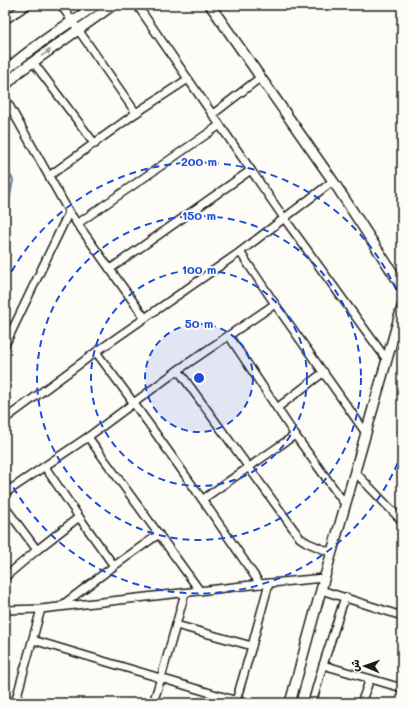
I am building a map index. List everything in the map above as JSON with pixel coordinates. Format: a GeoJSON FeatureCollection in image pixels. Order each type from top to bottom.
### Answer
{"type":"FeatureCollection","features":[{"type":"Feature","properties":{"kind":"street"},"geometry":{"type":"LineString","coordinates":[[5,20],[27,5]]}},
{"type":"Feature","properties":{"kind":"street"},"geometry":{"type":"LineString","coordinates":[[61,5],[136,113]]}},
{"type":"Feature","properties":{"kind":"street"},"geometry":{"type":"LineString","coordinates":[[5,71],[15,62],[96,5]]}},
{"type":"Feature","properties":{"kind":"street"},"geometry":{"type":"LineString","coordinates":[[5,86],[20,71],[113,5]]}},
{"type":"Feature","properties":{"kind":"street"},"geometry":{"type":"LineString","coordinates":[[137,5],[284,218],[387,360]]}},
{"type":"Feature","properties":{"kind":"street"},"geometry":{"type":"LineString","coordinates":[[210,5],[333,181],[402,287]]}},
{"type":"Feature","properties":{"kind":"street"},"geometry":{"type":"LineString","coordinates":[[33,62],[95,144]]}},
{"type":"Feature","properties":{"kind":"street"},"geometry":{"type":"LineString","coordinates":[[213,114],[261,77]]}},
{"type":"Feature","properties":{"kind":"street"},"geometry":{"type":"LineString","coordinates":[[49,176],[136,113],[188,78]]}},
{"type":"Feature","properties":{"kind":"street"},"geometry":{"type":"LineString","coordinates":[[5,98],[77,224],[145,318]]}},
{"type":"Feature","properties":{"kind":"street"},"geometry":{"type":"LineString","coordinates":[[77,224],[220,125]]}},
{"type":"Feature","properties":{"kind":"street"},"geometry":{"type":"LineString","coordinates":[[110,269],[251,170]]}},
{"type":"Feature","properties":{"kind":"street"},"geometry":{"type":"LineString","coordinates":[[5,419],[96,352],[240,252],[333,181]]}},
{"type":"Feature","properties":{"kind":"street"},"geometry":{"type":"LineString","coordinates":[[5,345],[70,212]]}},
{"type":"Feature","properties":{"kind":"street"},"geometry":{"type":"LineString","coordinates":[[240,252],[366,433]]}},
{"type":"Feature","properties":{"kind":"street"},"geometry":{"type":"LineString","coordinates":[[5,493],[88,437],[178,370],[275,304]]}},
{"type":"Feature","properties":{"kind":"street"},"geometry":{"type":"LineString","coordinates":[[290,703],[324,578],[402,308]]}},
{"type":"Feature","properties":{"kind":"street"},"geometry":{"type":"LineString","coordinates":[[229,336],[295,435],[345,504]]}},
{"type":"Feature","properties":{"kind":"street"},"geometry":{"type":"LineString","coordinates":[[96,352],[203,499],[260,584]]}},
{"type":"Feature","properties":{"kind":"street"},"geometry":{"type":"LineString","coordinates":[[178,370],[300,538],[332,553]]}},
{"type":"Feature","properties":{"kind":"street"},"geometry":{"type":"LineString","coordinates":[[277,408],[324,372]]}},
{"type":"Feature","properties":{"kind":"street"},"geometry":{"type":"LineString","coordinates":[[203,499],[295,435]]}},
{"type":"Feature","properties":{"kind":"street"},"geometry":{"type":"LineString","coordinates":[[88,437],[200,591]]}},
{"type":"Feature","properties":{"kind":"street"},"geometry":{"type":"LineString","coordinates":[[44,467],[114,566]]}},
{"type":"Feature","properties":{"kind":"street"},"geometry":{"type":"LineString","coordinates":[[355,472],[402,521]]}},
{"type":"Feature","properties":{"kind":"street"},"geometry":{"type":"LineString","coordinates":[[5,507],[37,550]]}},
{"type":"Feature","properties":{"kind":"street"},"geometry":{"type":"LineString","coordinates":[[5,577],[79,517]]}},
{"type":"Feature","properties":{"kind":"street"},"geometry":{"type":"LineString","coordinates":[[60,607],[159,534]]}},
{"type":"Feature","properties":{"kind":"street"},"geometry":{"type":"LineString","coordinates":[[5,610],[41,609],[324,578]]}},
{"type":"Feature","properties":{"kind":"street"},"geometry":{"type":"LineString","coordinates":[[236,701],[269,583]]}},
{"type":"Feature","properties":{"kind":"street"},"geometry":{"type":"LineString","coordinates":[[321,590],[402,616]]}},
{"type":"Feature","properties":{"kind":"street"},"geometry":{"type":"LineString","coordinates":[[153,703],[185,593]]}},
{"type":"Feature","properties":{"kind":"street"},"geometry":{"type":"LineString","coordinates":[[312,703],[345,598]]}},
{"type":"Feature","properties":{"kind":"street"},"geometry":{"type":"LineString","coordinates":[[5,700],[14,703],[41,609]]}},
{"type":"Feature","properties":{"kind":"street"},"geometry":{"type":"LineString","coordinates":[[176,625],[252,646]]}},
{"type":"Feature","properties":{"kind":"street"},"geometry":{"type":"LineString","coordinates":[[33,640],[244,703]]}},
{"type":"Feature","properties":{"kind":"street"},"geometry":{"type":"LineString","coordinates":[[323,665],[402,688]]}},
{"type":"Feature","properties":{"kind":"street"},"geometry":{"type":"LineString","coordinates":[[361,703],[370,679]]}},
{"type":"Feature","properties":{"kind":"waterway"},"geometry":{"type":"LineString","coordinates":[[5,166],[13,180],[5,222]]}}]}
